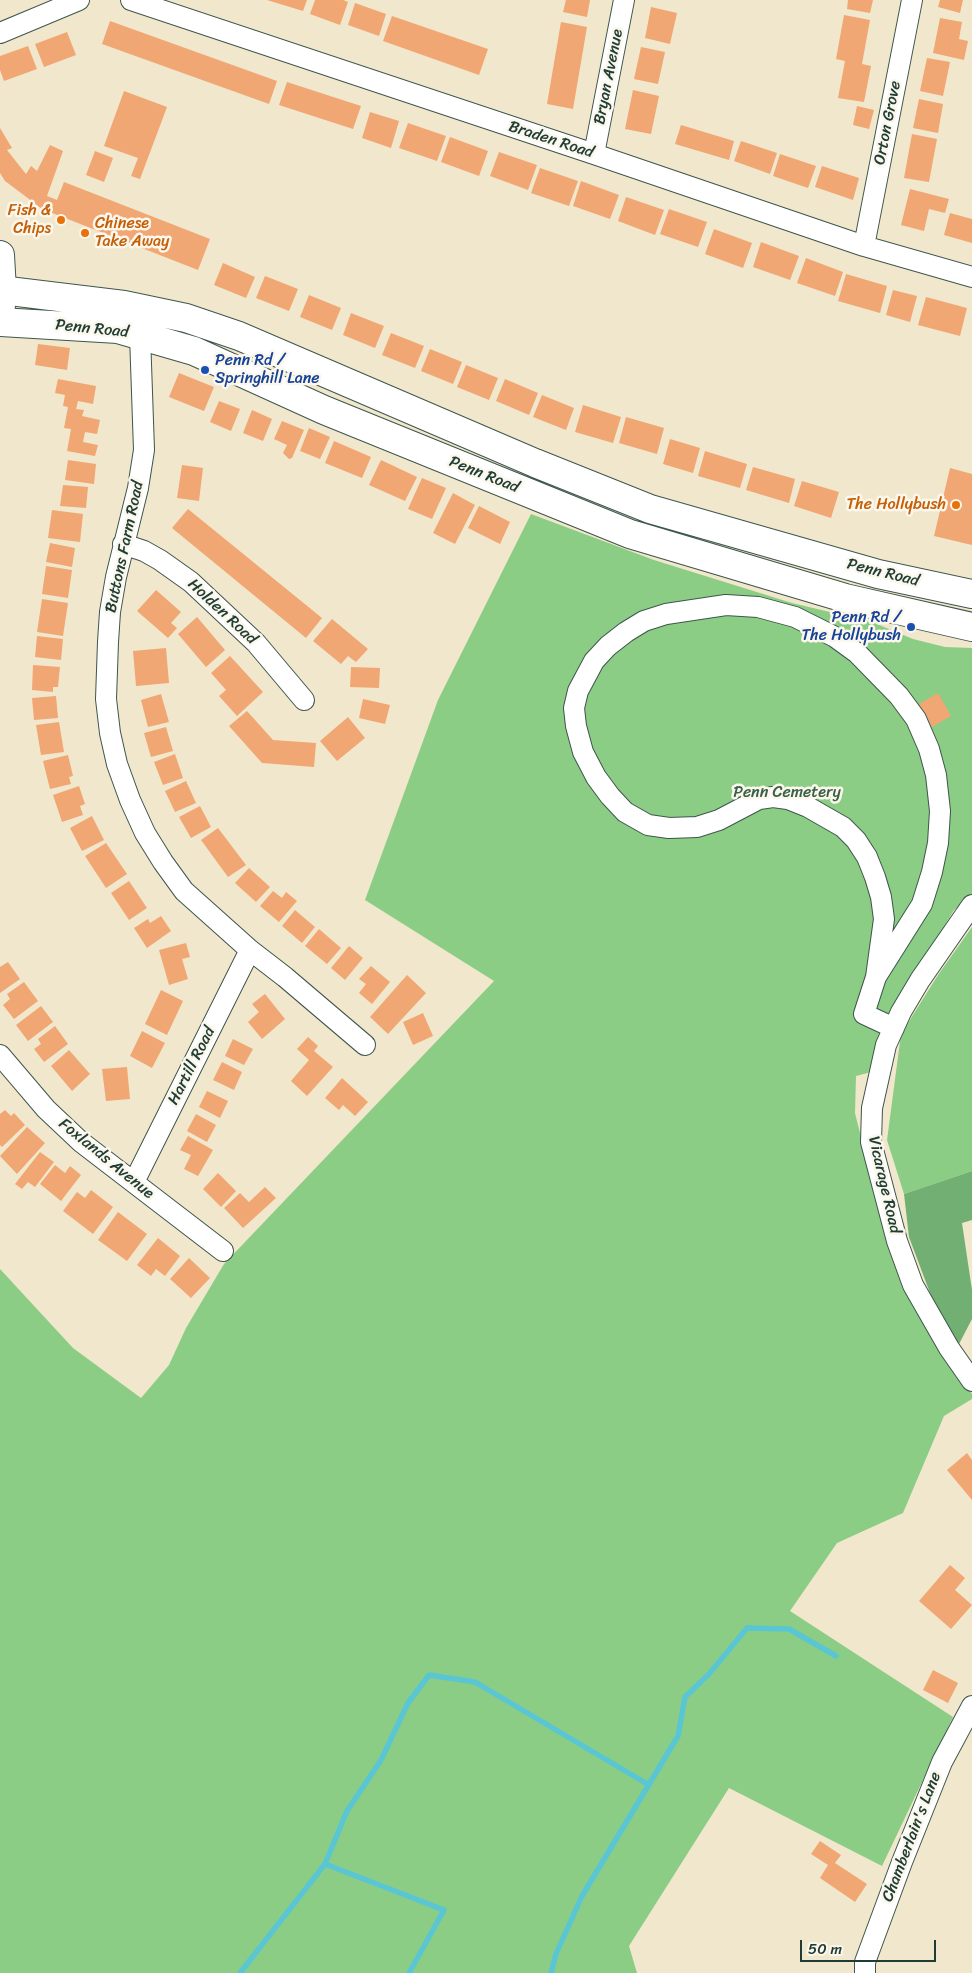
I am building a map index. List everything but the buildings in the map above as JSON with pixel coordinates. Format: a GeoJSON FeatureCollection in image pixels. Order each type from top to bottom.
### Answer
{"type":"FeatureCollection","features":[{"type":"Feature","properties":{"kind":"main road"},"geometry":{"type":"LineString","coordinates":[[0,255],[0,320]]}},
{"type":"Feature","properties":{"kind":"main road","name":"Penn Road"},"geometry":{"type":"LineString","coordinates":[[1,290],[124,305],[186,318],[239,336],[526,460],[650,508],[878,574],[972,594]]}},
{"type":"Feature","properties":{"kind":"main road","name":"Penn Road"},"geometry":{"type":"LineString","coordinates":[[0,320],[118,329],[194,351],[324,410],[630,534],[845,598],[972,627]]}},
{"type":"Feature","properties":{"kind":"street"},"geometry":{"type":"LineString","coordinates":[[0,33],[79,0]]}},
{"type":"Feature","properties":{"kind":"street","name":"Braden Road"},"geometry":{"type":"LineString","coordinates":[[131,0],[864,246],[972,277]]}},
{"type":"Feature","properties":{"kind":"street","name":"Bryan Avenue"},"geometry":{"type":"LineString","coordinates":[[594,154],[624,0]]}},
{"type":"Feature","properties":{"kind":"street","name":"Orton Grove"},"geometry":{"type":"LineString","coordinates":[[864,246],[912,0]]}},
{"type":"Feature","properties":{"kind":"street","name":"Buttons Farm Road"},"geometry":{"type":"LineString","coordinates":[[140,335],[144,450],[138,488],[123,544],[110,612],[106,699],[110,732],[117,764],[130,800],[145,832],[162,862],[184,891],[250,950],[365,1045]]}},
{"type":"Feature","properties":{"kind":"street","name":"Holden Road"},"geometry":{"type":"LineString","coordinates":[[123,544],[144,551],[191,582],[256,643],[304,700]]}},
{"type":"Feature","properties":{"kind":"street"},"geometry":{"type":"LineString","coordinates":[[876,977],[922,904],[932,872],[938,843],[940,811],[934,766],[930,750],[916,719],[899,696],[857,653],[835,637],[795,616],[758,607],[726,605],[666,614],[644,621],[626,632],[608,646],[594,661],[578,691],[574,708],[576,726],[584,752],[596,777],[625,812],[648,825],[669,828],[697,827],[719,820],[759,799],[773,797],[788,799],[808,807],[843,826],[856,840],[867,857],[881,897],[884,919],[876,977],[864,1014],[894,1028]]}},
{"type":"Feature","properties":{"kind":"street","name":"Vicarage Road"},"geometry":{"type":"LineString","coordinates":[[972,905],[920,980],[901,1012],[886,1045],[872,1108],[871,1142],[897,1241],[913,1285],[949,1348],[972,1381]]}},
{"type":"Feature","properties":{"kind":"street","name":"Hartill Road"},"geometry":{"type":"LineString","coordinates":[[134,1182],[250,950]]}},
{"type":"Feature","properties":{"kind":"street","name":"Foxlands Avenue"},"geometry":{"type":"LineString","coordinates":[[0,1056],[46,1109],[81,1142],[223,1251]]}},
{"type":"Feature","properties":{"kind":"street","name":"Chamberlain's Lane"},"geometry":{"type":"LineString","coordinates":[[865,1973],[865,1962],[905,1853],[942,1762],[972,1706]]}},
{"type":"Feature","properties":{"kind":"green space","name":"Penn Cemetery"},"geometry":{"type":"Polygon","coordinates":[[[531,514],[654,560],[792,603],[872,622],[913,639],[945,647],[972,648],[972,895],[954,910],[920,966],[875,1071],[856,1076],[855,1113],[888,1245],[906,1293],[972,1394],[972,1399],[944,1416],[903,1513],[837,1543],[790,1611],[953,1717],[882,1866],[729,1788],[629,1946],[637,1973],[0,1973],[0,1269],[73,1348],[141,1398],[169,1365],[186,1328],[224,1264],[494,981],[365,900],[438,700],[531,514]]]}},
{"type":"Feature","properties":{"kind":"green space"},"geometry":{"type":"Polygon","coordinates":[[[972,927],[972,1171],[904,1194],[887,1140],[901,1034],[938,975],[972,927]]]}},
{"type":"Feature","properties":{"kind":"green space"},"geometry":{"type":"Polygon","coordinates":[[[972,1171],[972,1220],[962,1223],[972,1290],[972,1319],[958,1346],[939,1317],[909,1237],[904,1194],[972,1171]]]}},
{"type":"Feature","properties":{"kind":"waterway"},"geometry":{"type":"LineString","coordinates":[[551,1973],[556,1954],[582,1896],[678,1736],[685,1697],[709,1674],[747,1628],[789,1629],[836,1656]]}},
{"type":"Feature","properties":{"kind":"waterway"},"geometry":{"type":"LineString","coordinates":[[325,1864],[347,1811],[381,1760],[408,1703],[429,1675],[475,1682],[649,1785]]}},
{"type":"Feature","properties":{"kind":"waterway"},"geometry":{"type":"LineString","coordinates":[[240,1973],[325,1864],[444,1910],[409,1973]]}},
{"type":"Feature","properties":{"kind":"place","name":"Fish & Chips"},"geometry":{"type":"Point","coordinates":[61,220]}},
{"type":"Feature","properties":{"kind":"place","name":"Chinese Take Away"},"geometry":{"type":"Point","coordinates":[85,233]}},
{"type":"Feature","properties":{"kind":"place","name":"Penn Rd / Springhill Lane"},"geometry":{"type":"Point","coordinates":[205,370]}},
{"type":"Feature","properties":{"kind":"place","name":"The Hollybush"},"geometry":{"type":"Point","coordinates":[956,505]}},
{"type":"Feature","properties":{"kind":"place","name":"Penn Rd / The Hollybush"},"geometry":{"type":"Point","coordinates":[911,627]}}]}
